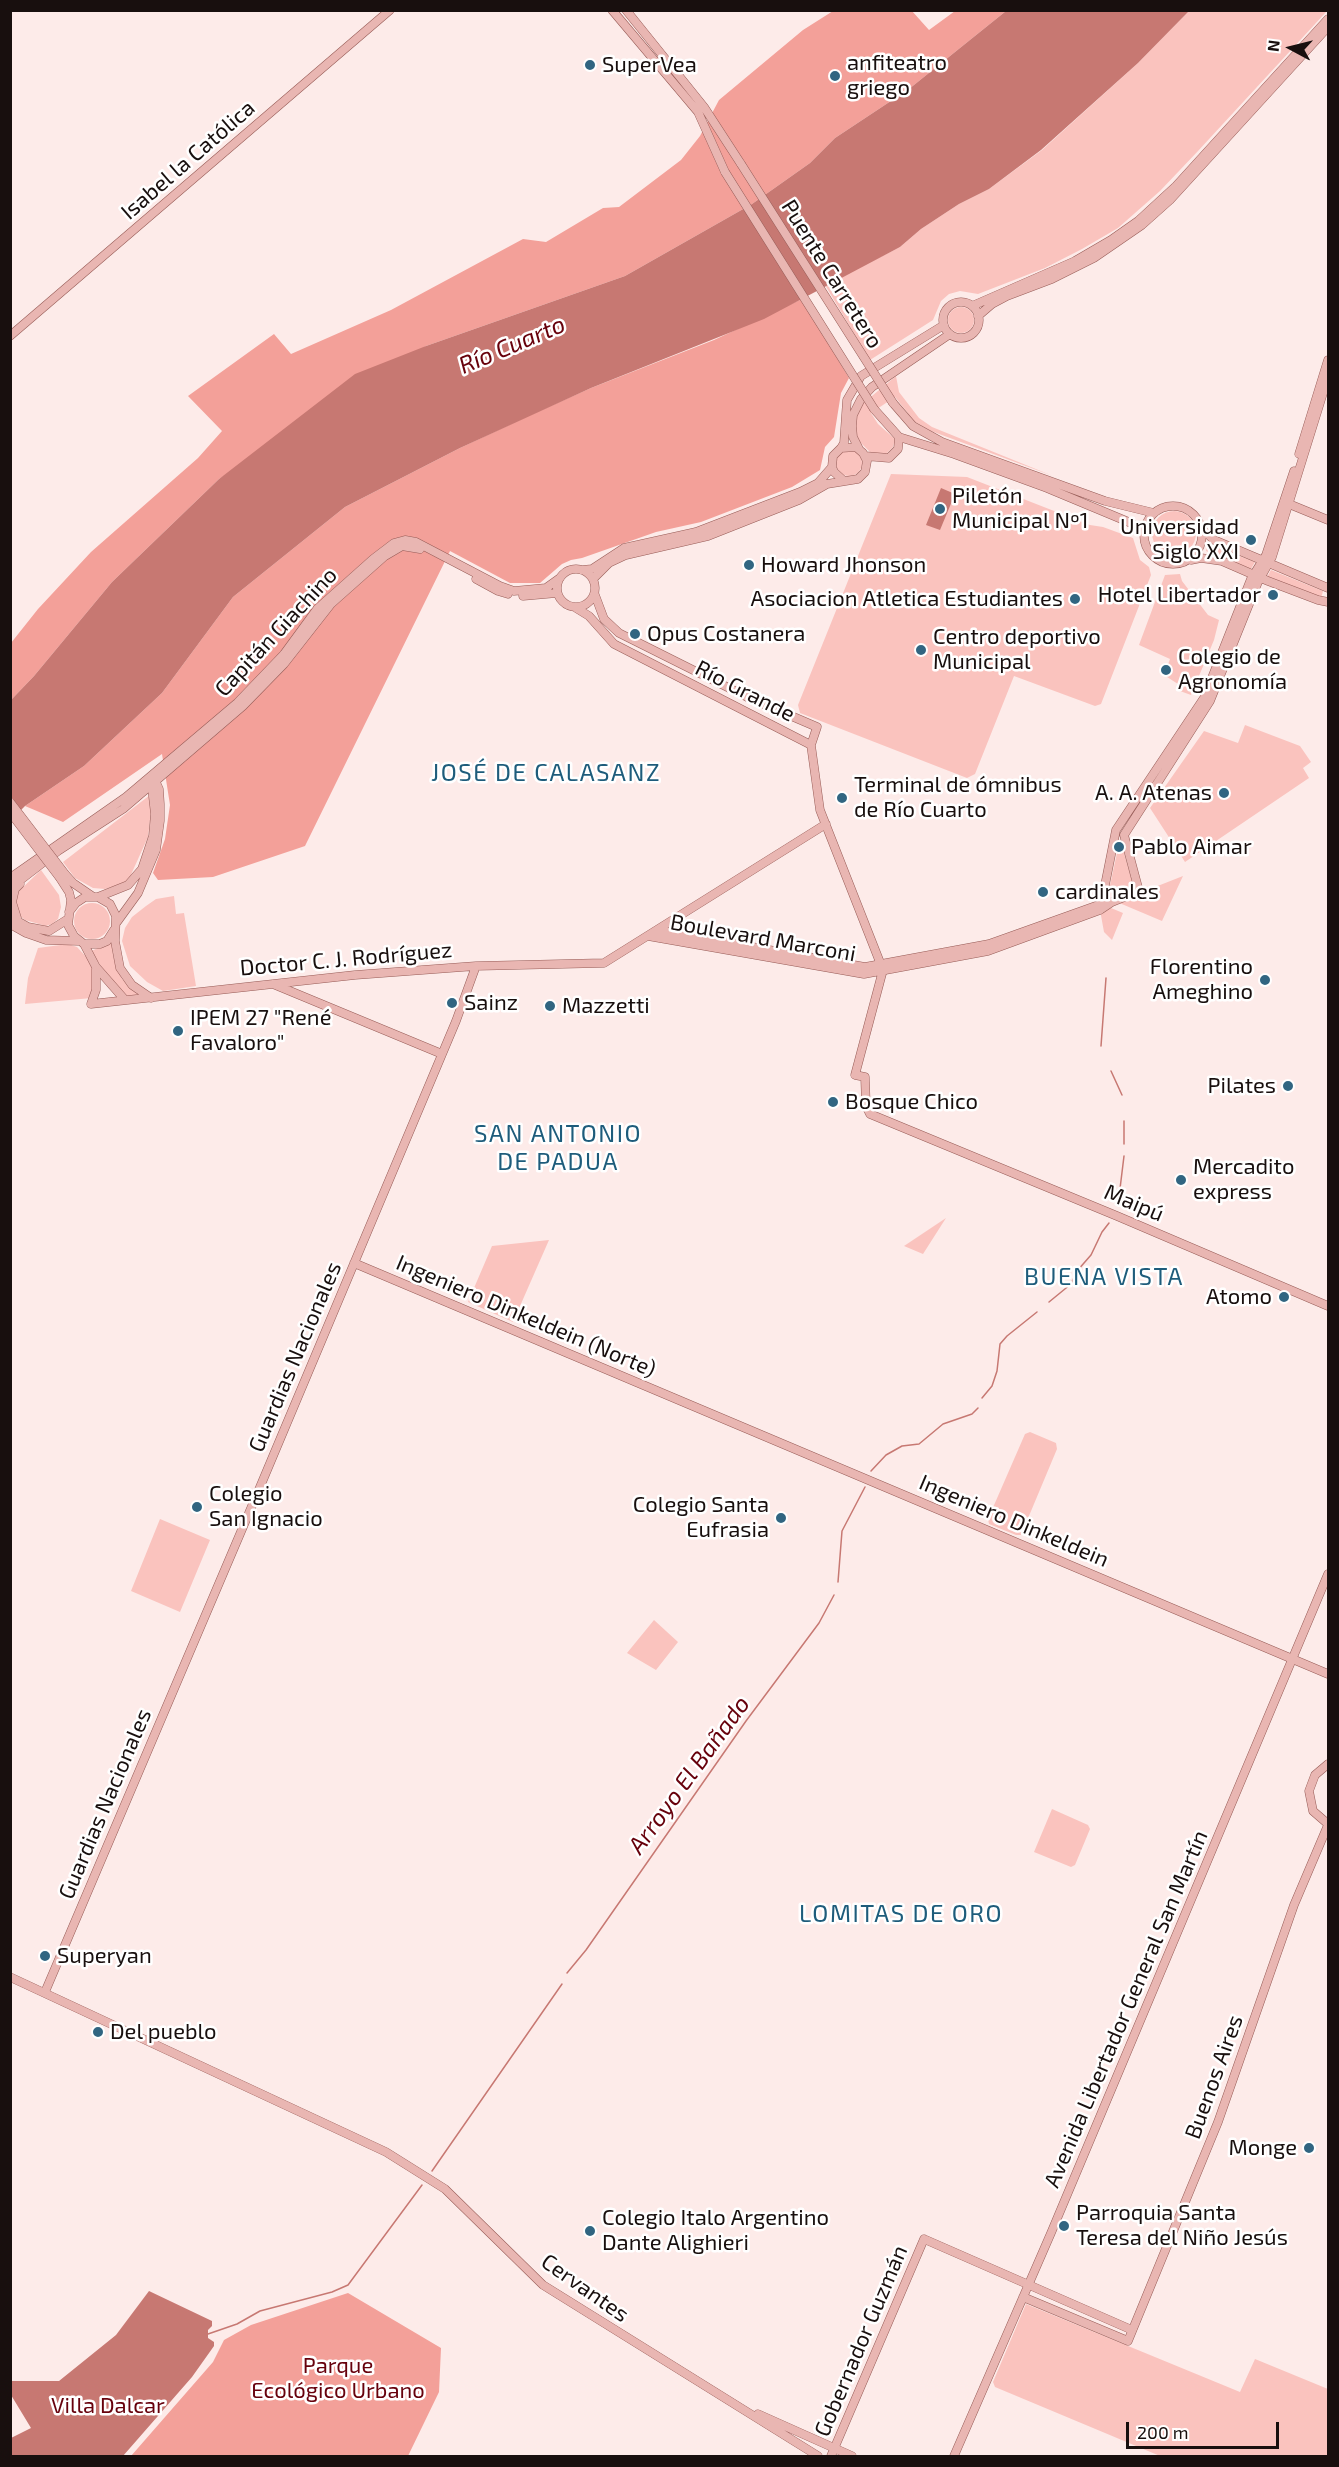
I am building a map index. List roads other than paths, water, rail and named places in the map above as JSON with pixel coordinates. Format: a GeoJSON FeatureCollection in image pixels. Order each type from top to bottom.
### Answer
{"type":"FeatureCollection","features":[{"type":"Feature","properties":{"kind":"main road","name":"Isabel la Católica"},"geometry":{"type":"LineString","coordinates":[[10,336],[390,10]]}},
{"type":"Feature","properties":{"kind":"main road"},"geometry":{"type":"LineString","coordinates":[[612,10],[698,112],[725,172],[874,409],[899,437],[1047,488],[1131,523],[1144,533]]}},
{"type":"Feature","properties":{"kind":"main road","name":"Puente Carretero"},"geometry":{"type":"LineString","coordinates":[[626,10],[704,107],[893,403],[913,426],[942,442],[1105,501],[1154,513]]}},
{"type":"Feature","properties":{"kind":"main road"},"geometry":{"type":"LineString","coordinates":[[972,306],[978,316],[977,328],[970,336],[960,338],[950,334],[944,325],[945,313],[952,305],[962,303],[972,306],[1075,261],[1111,240],[1138,220],[1176,186],[1329,19]]}},
{"type":"Feature","properties":{"kind":"main road"},"geometry":{"type":"LineString","coordinates":[[978,316],[992,304],[1007,296],[1052,279],[1086,262],[1142,225],[1170,200],[1329,27]]}},
{"type":"Feature","properties":{"kind":"main road"},"geometry":{"type":"LineString","coordinates":[[843,480],[834,472],[832,466],[833,456],[844,443],[847,400],[852,388],[861,376],[944,325]]}},
{"type":"Feature","properties":{"kind":"main road"},"geometry":{"type":"LineString","coordinates":[[593,579],[609,563],[626,555],[708,536],[799,500],[826,484],[843,480],[854,481],[862,476],[867,466],[863,453],[853,437],[852,426],[853,415],[861,399],[872,387],[950,334]]}},
{"type":"Feature","properties":{"kind":"main road"},"geometry":{"type":"LineString","coordinates":[[1265,562],[1329,360]]}},
{"type":"Feature","properties":{"kind":"main road"},"geometry":{"type":"LineString","coordinates":[[1101,907],[1116,830],[1204,698],[1289,504],[1329,377]]}},
{"type":"Feature","properties":{"kind":"main road"},"geometry":{"type":"LineString","coordinates":[[841,448],[851,446],[863,453],[889,458],[898,449],[899,437]]}},
{"type":"Feature","properties":{"kind":"main road"},"geometry":{"type":"LineString","coordinates":[[582,570],[593,579],[595,595],[587,604],[576,608],[566,604],[558,593],[560,578],[568,571],[592,568],[624,548],[696,532],[800,492],[818,483],[832,466]]}},
{"type":"Feature","properties":{"kind":"main road"},"geometry":{"type":"LineString","coordinates":[[1289,504],[1329,520]]}},
{"type":"Feature","properties":{"kind":"main road"},"geometry":{"type":"LineString","coordinates":[[1329,588],[1214,540],[1203,530],[1193,513],[1185,507],[1166,506],[1154,513],[1146,524],[1144,533],[1148,551],[1162,562],[1180,564],[1201,558],[1222,561],[1318,600],[1329,602]]}},
{"type":"Feature","properties":{"kind":"main road"},"geometry":{"type":"LineString","coordinates":[[1189,560],[1201,547],[1203,530]]}},
{"type":"Feature","properties":{"kind":"main road","name":"Capitán Giachino"},"geometry":{"type":"LineString","coordinates":[[10,888],[35,868],[123,809],[237,703],[278,661],[317,609],[394,543],[416,542],[507,590],[546,588],[560,578]]}},
{"type":"Feature","properties":{"kind":"main road","name":"Capitán Giachino"},"geometry":{"type":"LineString","coordinates":[[10,878],[182,759],[267,683],[331,604],[385,556],[402,546],[425,551],[498,591],[521,596],[558,593]]}},
{"type":"Feature","properties":{"kind":"main road","name":"Boulevard Marconi"},"geometry":{"type":"LineString","coordinates":[[657,930],[856,966],[883,967],[988,951],[1139,891],[1124,835],[1210,701],[1257,576]]}},
{"type":"Feature","properties":{"kind":"main road","name":"Río Grande"},"geometry":{"type":"LineString","coordinates":[[576,608],[590,616],[606,638],[614,644],[811,745],[818,728],[747,697],[619,633],[604,619],[595,595]]}},
{"type":"Feature","properties":{"kind":"main road"},"geometry":{"type":"LineString","coordinates":[[811,745],[820,810],[883,967]]}},
{"type":"Feature","properties":{"kind":"main road"},"geometry":{"type":"LineString","coordinates":[[13,921],[38,930],[49,931],[69,915],[80,900],[128,885],[142,869],[153,836],[155,814],[153,779]]}},
{"type":"Feature","properties":{"kind":"main road"},"geometry":{"type":"LineString","coordinates":[[13,921],[26,933],[46,940],[100,944],[107,940],[138,893],[156,850],[160,822],[159,789],[153,779]]}},
{"type":"Feature","properties":{"kind":"main road"},"geometry":{"type":"LineString","coordinates":[[10,802],[62,876],[69,892],[70,931],[81,942],[96,967],[125,1000]]}},
{"type":"Feature","properties":{"kind":"main road"},"geometry":{"type":"LineString","coordinates":[[10,812],[62,876],[95,897],[104,900],[114,909],[116,954],[120,968],[132,985],[151,998]]}},
{"type":"Feature","properties":{"kind":"main road"},"geometry":{"type":"LineString","coordinates":[[648,936],[826,824]]}},
{"type":"Feature","properties":{"kind":"main road"},"geometry":{"type":"LineString","coordinates":[[13,921],[12,896],[15,889],[35,868]]}},
{"type":"Feature","properties":{"kind":"main road","name":"Boulevard Marconi"},"geometry":{"type":"LineString","coordinates":[[648,936],[855,973],[864,974],[883,967]]}},
{"type":"Feature","properties":{"kind":"main road","name":"Doctor C. J. Rodríguez"},"geometry":{"type":"LineString","coordinates":[[96,967],[96,990],[91,1004],[272,983],[476,966],[604,963],[648,936]]}},
{"type":"Feature","properties":{"kind":"main road","name":"Guardias Nacionales"},"geometry":{"type":"LineString","coordinates":[[45,1992],[442,1054],[476,966]]}},
{"type":"Feature","properties":{"kind":"main road","name":"Maipú"},"geometry":{"type":"LineString","coordinates":[[883,967],[855,1075],[865,1077],[866,1106],[870,1114],[1117,1215],[1329,1306]]}},
{"type":"Feature","properties":{"kind":"main road"},"geometry":{"type":"LineString","coordinates":[[272,983],[442,1054]]}},
{"type":"Feature","properties":{"kind":"main road","name":"Ingeniero Dinkeldein (Norte)"},"geometry":{"type":"LineString","coordinates":[[354,1263],[685,1402]]}},
{"type":"Feature","properties":{"kind":"main road","name":"Ingeniero Dinkeldein"},"geometry":{"type":"LineString","coordinates":[[685,1402],[1329,1674]]}},
{"type":"Feature","properties":{"kind":"main road","name":"Avenida Libertador General San Martín"},"geometry":{"type":"LineString","coordinates":[[954,2457],[1329,1574]]}},
{"type":"Feature","properties":{"kind":"main road"},"geometry":{"type":"LineString","coordinates":[[1329,1764],[1315,1775],[1309,1791],[1313,1811],[1329,1824]]}},
{"type":"Feature","properties":{"kind":"main road","name":"Buenos Aires"},"geometry":{"type":"LineString","coordinates":[[1023,2297],[1128,2341],[1218,2122],[1294,1905],[1329,1824]]}},
{"type":"Feature","properties":{"kind":"main road","name":"Cervantes"},"geometry":{"type":"LineString","coordinates":[[10,1977],[386,2152],[456,2199],[543,2285],[637,2345],[732,2401],[818,2457]]}},
{"type":"Feature","properties":{"kind":"main road","name":"Gobernador Guzmán"},"geometry":{"type":"LineString","coordinates":[[833,2453],[924,2239],[1028,2285]]}},
{"type":"Feature","properties":{"kind":"main road"},"geometry":{"type":"LineString","coordinates":[[1028,2285],[1132,2330]]}},
{"type":"Feature","properties":{"kind":"main road","name":"Cervantes"},"geometry":{"type":"LineString","coordinates":[[732,2401],[833,2453],[852,2457]]}},
{"type":"Feature","properties":{"kind":"water","name":"Río Cuarto"},"geometry":{"type":"Polygon","coordinates":[[[1006,11],[1189,11],[1138,63],[1041,150],[989,189],[959,204],[921,229],[900,247],[764,319],[591,388],[460,448],[345,507],[233,597],[162,693],[84,766],[25,806],[11,820],[11,700],[34,676],[112,582],[219,479],[355,374],[426,346],[625,276],[752,204],[810,163],[835,138],[909,89],[1006,11]]]}},
{"type":"Feature","properties":{"kind":"water","name":"Piletón Municipal Nº1"},"geometry":{"type":"Polygon","coordinates":[[[941,488],[955,494],[940,530],[926,525],[941,488]]]}},
{"type":"Feature","properties":{"kind":"water","name":"Villa Dalcar"},"geometry":{"type":"Polygon","coordinates":[[[149,2291],[212,2321],[212,2326],[208,2330],[208,2338],[214,2342],[214,2346],[192,2377],[123,2456],[11,2456],[11,2438],[31,2428],[11,2395],[11,2381],[59,2381],[116,2335],[149,2291]]]}},
{"type":"Feature","properties":{"kind":"waterway","name":"Arroyo El Bañado"},"geometry":{"type":"LineString","coordinates":[[1101,1046],[1106,978]]}},
{"type":"Feature","properties":{"kind":"waterway","name":"Arroyo El Bañado"},"geometry":{"type":"LineString","coordinates":[[1111,1071],[1122,1095]]}},
{"type":"Feature","properties":{"kind":"waterway","name":"Arroyo El Bañado"},"geometry":{"type":"LineString","coordinates":[[1124,1121],[1124,1144]]}},
{"type":"Feature","properties":{"kind":"waterway","name":"Arroyo El Bañado"},"geometry":{"type":"LineString","coordinates":[[1118,1205],[1124,1156]]}},
{"type":"Feature","properties":{"kind":"waterway","name":"Arroyo El Bañado"},"geometry":{"type":"LineString","coordinates":[[1049,1302],[1071,1284],[1109,1223]]}},
{"type":"Feature","properties":{"kind":"waterway","name":"Arroyo El Bañado"},"geometry":{"type":"LineString","coordinates":[[982,1398],[992,1386],[997,1371],[1000,1344],[1037,1312]]}},
{"type":"Feature","properties":{"kind":"waterway","name":"Arroyo El Bañado"},"geometry":{"type":"LineString","coordinates":[[871,1471],[886,1455],[902,1446],[919,1444],[943,1424],[972,1414],[978,1408]]}},
{"type":"Feature","properties":{"kind":"waterway","name":"Arroyo El Bañado"},"geometry":{"type":"LineString","coordinates":[[838,1582],[842,1531],[865,1487]]}},
{"type":"Feature","properties":{"kind":"waterway","name":"Arroyo El Bañado"},"geometry":{"type":"LineString","coordinates":[[567,1973],[586,1950],[746,1721],[819,1623],[834,1595]]}},
{"type":"Feature","properties":{"kind":"waterway","name":"Arroyo El Bañado"},"geometry":{"type":"LineString","coordinates":[[432,2171],[562,1984]]}},
{"type":"Feature","properties":{"kind":"waterway","name":"Arroyo El Bañado"},"geometry":{"type":"LineString","coordinates":[[208,2334],[237,2324],[260,2311],[332,2292],[348,2285],[422,2185]]}},
{"type":"Feature","properties":{"kind":"place","name":"SuperVea"},"geometry":{"type":"Point","coordinates":[590,65]}},
{"type":"Feature","properties":{"kind":"place","name":"anfiteatro griego"},"geometry":{"type":"Point","coordinates":[835,76]}},
{"type":"Feature","properties":{"kind":"place","name":"Piletón Municipal Nº1"},"geometry":{"type":"Point","coordinates":[940,509]}},
{"type":"Feature","properties":{"kind":"place","name":"Universidad Siglo XXI"},"geometry":{"type":"Point","coordinates":[1251,540]}},
{"type":"Feature","properties":{"kind":"place","name":"Howard Jhonson"},"geometry":{"type":"Point","coordinates":[749,565]}},
{"type":"Feature","properties":{"kind":"place","name":"Hotel Libertador"},"geometry":{"type":"Point","coordinates":[1273,595]}},
{"type":"Feature","properties":{"kind":"place","name":"Asociacion Atletica Estudiantes"},"geometry":{"type":"Point","coordinates":[1075,599]}},
{"type":"Feature","properties":{"kind":"place","name":"Opus Costanera"},"geometry":{"type":"Point","coordinates":[635,634]}},
{"type":"Feature","properties":{"kind":"place","name":"Centro deportivo Municipal"},"geometry":{"type":"Point","coordinates":[921,650]}},
{"type":"Feature","properties":{"kind":"place","name":"Colegio de Agronomía"},"geometry":{"type":"Point","coordinates":[1166,670]}},
{"type":"Feature","properties":{"kind":"place","name":"A. A. Atenas"},"geometry":{"type":"Point","coordinates":[1224,793]}},
{"type":"Feature","properties":{"kind":"place","name":"Terminal de ómnibus de Río Cuarto"},"geometry":{"type":"Point","coordinates":[842,798]}},
{"type":"Feature","properties":{"kind":"place","name":"Pablo Aimar"},"geometry":{"type":"Point","coordinates":[1119,847]}},
{"type":"Feature","properties":{"kind":"place","name":"cardinales"},"geometry":{"type":"Point","coordinates":[1043,892]}},
{"type":"Feature","properties":{"kind":"place","name":"Florentino Ameghino"},"geometry":{"type":"Point","coordinates":[1265,980]}},
{"type":"Feature","properties":{"kind":"place","name":"Sainz"},"geometry":{"type":"Point","coordinates":[452,1003]}},
{"type":"Feature","properties":{"kind":"place","name":"Mazzetti"},"geometry":{"type":"Point","coordinates":[550,1006]}},
{"type":"Feature","properties":{"kind":"place","name":"IPEM 27 \"René Favaloro\""},"geometry":{"type":"Point","coordinates":[178,1031]}},
{"type":"Feature","properties":{"kind":"place","name":"Pilates"},"geometry":{"type":"Point","coordinates":[1288,1086]}},
{"type":"Feature","properties":{"kind":"place","name":"Bosque Chico"},"geometry":{"type":"Point","coordinates":[833,1102]}},
{"type":"Feature","properties":{"kind":"place","name":"Mercadito express"},"geometry":{"type":"Point","coordinates":[1181,1180]}},
{"type":"Feature","properties":{"kind":"place","name":"Atomo"},"geometry":{"type":"Point","coordinates":[1284,1297]}},
{"type":"Feature","properties":{"kind":"place","name":"Colegio San Ignacio"},"geometry":{"type":"Point","coordinates":[197,1507]}},
{"type":"Feature","properties":{"kind":"place","name":"Colegio Santa Eufrasia"},"geometry":{"type":"Point","coordinates":[781,1518]}},
{"type":"Feature","properties":{"kind":"place","name":"Superyan"},"geometry":{"type":"Point","coordinates":[45,1956]}},
{"type":"Feature","properties":{"kind":"place","name":"Del pueblo"},"geometry":{"type":"Point","coordinates":[98,2032]}},
{"type":"Feature","properties":{"kind":"place","name":"Monge"},"geometry":{"type":"Point","coordinates":[1309,2148]}},
{"type":"Feature","properties":{"kind":"place","name":"Parroquia Santa Teresa del Niño Jesús"},"geometry":{"type":"Point","coordinates":[1064,2226]}},
{"type":"Feature","properties":{"kind":"place","name":"Colegio Italo Argentino Dante Alighieri"},"geometry":{"type":"Point","coordinates":[590,2231]}},
{"type":"Feature","properties":{"kind":"district","name":"JOSÉ DE CALASANZ"},"geometry":{"type":"Point","coordinates":[546,773]}},
{"type":"Feature","properties":{"kind":"district","name":"SAN ANTONIO DE PADUA"},"geometry":{"type":"Point","coordinates":[558,1148]}},
{"type":"Feature","properties":{"kind":"district","name":"BUENA VISTA"},"geometry":{"type":"Point","coordinates":[1104,1277]}},
{"type":"Feature","properties":{"kind":"district","name":"LOMITAS DE ORO"},"geometry":{"type":"Point","coordinates":[901,1914]}},
{"type":"Feature","properties":{"kind":"park label","name":"Parque Ecológico Urbano"},"geometry":{"type":"Point","coordinates":[338,2378]}}]}
